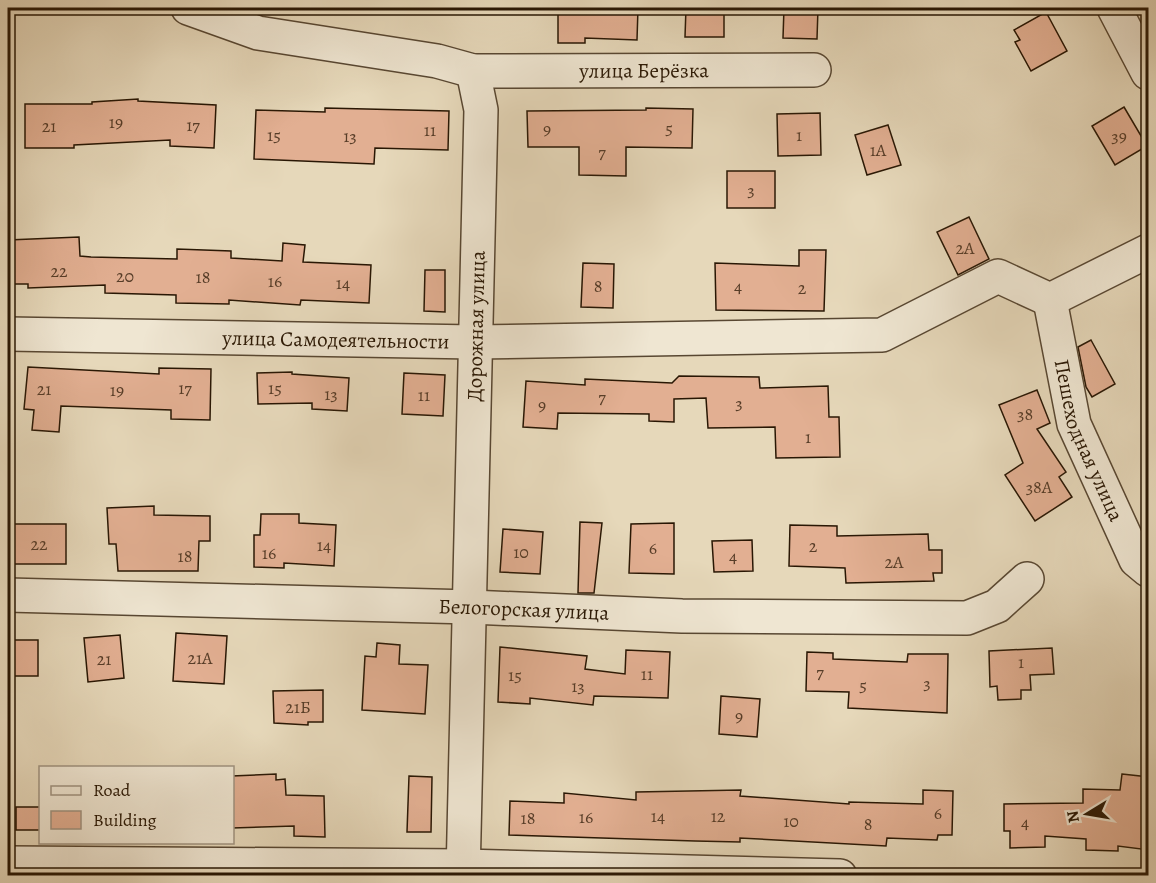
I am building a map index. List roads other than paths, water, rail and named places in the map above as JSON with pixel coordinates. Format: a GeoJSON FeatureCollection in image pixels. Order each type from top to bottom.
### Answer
{"type":"FeatureCollection","features":[{"type":"Feature","properties":{"kind":"street"},"geometry":{"type":"LineString","coordinates":[[188,8],[258,33],[437,61],[473,71]]}},
{"type":"Feature","properties":{"kind":"street"},"geometry":{"type":"LineString","coordinates":[[1114,8],[1149,73]]}},
{"type":"Feature","properties":{"kind":"street","name":"улица Берёзка"},"geometry":{"type":"LineString","coordinates":[[473,71],[814,70]]}},
{"type":"Feature","properties":{"kind":"street","name":"Дорожная улица"},"geometry":{"type":"LineString","coordinates":[[463,871],[481,110],[473,71]]}},
{"type":"Feature","properties":{"kind":"street"},"geometry":{"type":"LineString","coordinates":[[1050,300],[1149,251]]}},
{"type":"Feature","properties":{"kind":"street","name":"улица Самодеятельности"},"geometry":{"type":"LineString","coordinates":[[8,334],[475,342],[882,335],[998,276],[1050,300]]}},
{"type":"Feature","properties":{"kind":"street","name":"Пешеходная улица"},"geometry":{"type":"LineString","coordinates":[[1050,300],[1074,424],[1136,560],[1149,570]]}},
{"type":"Feature","properties":{"kind":"street","name":"Белогорская улица"},"geometry":{"type":"LineString","coordinates":[[8,595],[471,607],[682,616],[967,618],[997,606],[1027,579]]}},
{"type":"Feature","properties":{"kind":"street"},"geometry":{"type":"LineString","coordinates":[[8,863],[840,876]]}}]}
